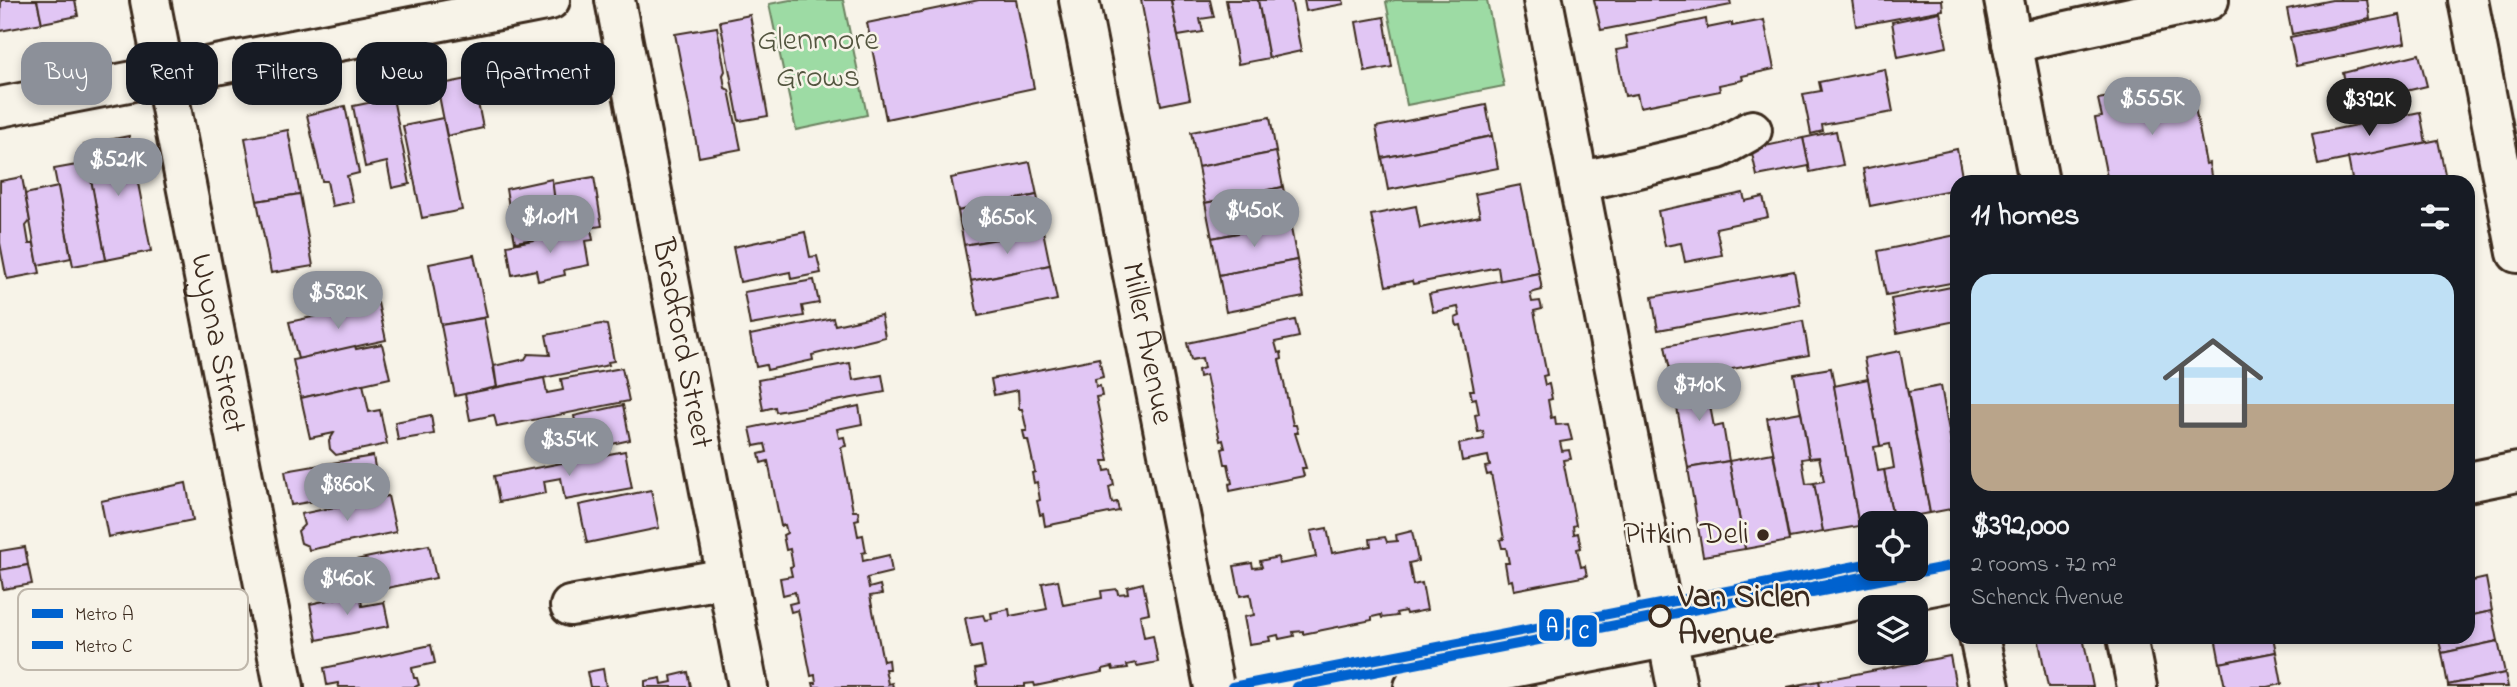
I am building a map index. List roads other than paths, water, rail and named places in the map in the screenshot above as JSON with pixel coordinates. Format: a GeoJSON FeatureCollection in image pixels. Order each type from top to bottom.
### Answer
{"type":"FeatureCollection","features":[{"type":"Feature","properties":{"kind":"street","name":"Wyona Street"},"geometry":{"type":"LineString","coordinates":[[150,0],[158,42]]}},
{"type":"Feature","properties":{"kind":"street"},"geometry":{"type":"LineString","coordinates":[[218,65],[550,0]]}},
{"type":"Feature","properties":{"kind":"street","name":"Bradford Street"},"geometry":{"type":"LineString","coordinates":[[615,0],[748,687]]}},
{"type":"Feature","properties":{"kind":"street","name":"Miller Avenue"},"geometry":{"type":"LineString","coordinates":[[1079,0],[1213,687]]}},
{"type":"Feature","properties":{"kind":"street"},"geometry":{"type":"LineString","coordinates":[[1543,0],[1677,687]]}},
{"type":"Feature","properties":{"kind":"street"},"geometry":{"type":"LineString","coordinates":[[2004,0],[2038,175]]}},
{"type":"Feature","properties":{"kind":"street"},"geometry":{"type":"LineString","coordinates":[[2012,43],[2209,0]]}},
{"type":"Feature","properties":{"kind":"street"},"geometry":{"type":"LineString","coordinates":[[2468,0],[2517,253]]}},
{"type":"Feature","properties":{"kind":"street"},"geometry":{"type":"LineString","coordinates":[[0,107],[126,83]]}},
{"type":"Feature","properties":{"kind":"street","name":"Wyona Street"},"geometry":{"type":"LineString","coordinates":[[171,105],[284,687]]}},
{"type":"Feature","properties":{"kind":"street"},"geometry":{"type":"LineString","coordinates":[[1579,183],[1718,149],[1752,131]]}},
{"type":"Feature","properties":{"kind":"street"},"geometry":{"type":"LineString","coordinates":[[2475,481],[2517,472]]}},
{"type":"Feature","properties":{"kind":"street"},"geometry":{"type":"LineString","coordinates":[[570,606],[727,578]]}},
{"type":"Feature","properties":{"kind":"street"},"geometry":{"type":"LineString","coordinates":[[1414,687],[1950,582]]}},
{"type":"Feature","properties":{"kind":"street"},"geometry":{"type":"LineString","coordinates":[[1981,644],[1990,687]]}},
{"type":"Feature","properties":{"kind":"street"},"geometry":{"type":"LineString","coordinates":[[2128,644],[2137,687]]}},
{"type":"Feature","properties":{"kind":"metro line","name":"A"},"geometry":{"type":"LineString","coordinates":[[1232,687],[1858,566]]}},
{"type":"Feature","properties":{"kind":"metro line","name":"A"},"geometry":{"type":"LineString","coordinates":[[1812,593],[1950,566]]}},
{"type":"Feature","properties":{"kind":"metro line","name":"C"},"geometry":{"type":"LineString","coordinates":[[1296,687],[1858,578]]}},
{"type":"Feature","properties":{"kind":"place","name":"Pitkin Deli"},"geometry":{"type":"Point","coordinates":[1763,535]}},
{"type":"Feature","properties":{"kind":"place","name":"Van Siclen Avenue"},"geometry":{"type":"Point","coordinates":[1660,616]}},
{"type":"Feature","properties":{"kind":"park label","name":"Glenmore Grows"},"geometry":{"type":"Point","coordinates":[818,60]}}]}
